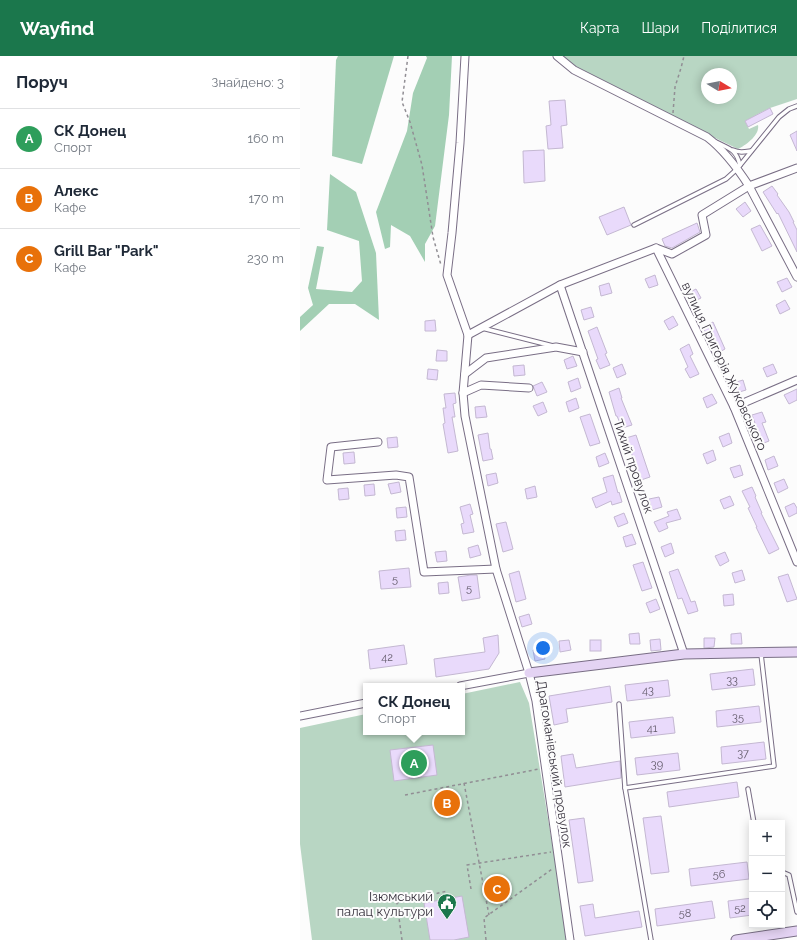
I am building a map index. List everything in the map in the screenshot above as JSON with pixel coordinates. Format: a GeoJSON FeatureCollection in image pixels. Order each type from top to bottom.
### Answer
{"type":"FeatureCollection","features":[{"type":"Feature","properties":{"kind":"street"},"geometry":{"type":"LineString","coordinates":[[465,56],[452,233],[447,275],[468,335],[560,285],[656,248],[672,254],[706,235],[702,215],[749,186],[797,168]]}},
{"type":"Feature","properties":{"kind":"street"},"geometry":{"type":"LineString","coordinates":[[557,56],[574,70],[708,138],[715,143],[738,167],[797,277]]}},
{"type":"Feature","properties":{"kind":"street","name":"вулиця Григорія Жуковського"},"geometry":{"type":"LineString","coordinates":[[656,248],[734,407],[797,562]]}},
{"type":"Feature","properties":{"kind":"street","name":"Тихий провулок"},"geometry":{"type":"LineString","coordinates":[[560,285],[684,654]]}},
{"type":"Feature","properties":{"kind":"street","name":"Драгоманівський провулок"},"geometry":{"type":"LineString","coordinates":[[468,335],[463,393],[465,416],[496,569],[529,673],[536,701],[570,940]]}},
{"type":"Feature","properties":{"kind":"street"},"geometry":{"type":"LineString","coordinates":[[465,374],[486,358],[556,346],[583,352]]}},
{"type":"Feature","properties":{"kind":"street"},"geometry":{"type":"LineString","coordinates":[[734,407],[797,380]]}},
{"type":"Feature","properties":{"kind":"street"},"geometry":{"type":"LineString","coordinates":[[463,393],[481,385],[529,388]]}},
{"type":"Feature","properties":{"kind":"street"},"geometry":{"type":"LineString","coordinates":[[378,442],[331,447],[328,480],[396,475],[410,477],[424,572],[496,569]]}},
{"type":"Feature","properties":{"kind":"street"},"geometry":{"type":"LineString","coordinates":[[465,685],[529,673],[684,654],[797,652]]}},
{"type":"Feature","properties":{"kind":"street"},"geometry":{"type":"LineString","coordinates":[[300,716],[363,704]]}},
{"type":"Feature","properties":{"kind":"street"},"geometry":{"type":"LineString","coordinates":[[736,940],[797,931]]}},
{"type":"Feature","properties":{"kind":"lane"},"geometry":{"type":"LineString","coordinates":[[634,225],[726,179],[738,167],[779,117],[789,109],[797,106]]}},
{"type":"Feature","properties":{"kind":"lane"},"geometry":{"type":"LineString","coordinates":[[708,138],[732,150],[740,152],[751,151]]}},
{"type":"Feature","properties":{"kind":"lane"},"geometry":{"type":"LineString","coordinates":[[732,150],[738,157],[738,167]]}},
{"type":"Feature","properties":{"kind":"lane"},"geometry":{"type":"LineString","coordinates":[[482,328],[556,346]]}},
{"type":"Feature","properties":{"kind":"lane"},"geometry":{"type":"LineString","coordinates":[[625,788],[774,766],[761,653]]}},
{"type":"Feature","properties":{"kind":"lane"},"geometry":{"type":"LineString","coordinates":[[620,704],[625,788],[651,940]]}},
{"type":"Feature","properties":{"kind":"lane"},"geometry":{"type":"LineString","coordinates":[[748,789],[753,820]]}},
{"type":"Feature","properties":{"kind":"lane"},"geometry":{"type":"LineString","coordinates":[[785,873],[789,875],[797,912]]}},
{"type":"Feature","properties":{"kind":"path"},"geometry":{"type":"LineString","coordinates":[[408,56],[402,102],[410,122],[422,165],[433,237],[441,266]]}},
{"type":"Feature","properties":{"kind":"path"},"geometry":{"type":"LineString","coordinates":[[672,120],[674,87],[684,56]]}},
{"type":"Feature","properties":{"kind":"path"},"geometry":{"type":"LineString","coordinates":[[405,794],[545,768]]}},
{"type":"Feature","properties":{"kind":"path"},"geometry":{"type":"LineString","coordinates":[[464,783],[489,914]]}},
{"type":"Feature","properties":{"kind":"path"},"geometry":{"type":"LineString","coordinates":[[471,889],[467,865],[557,851]]}},
{"type":"Feature","properties":{"kind":"path"},"geometry":{"type":"LineString","coordinates":[[486,940],[484,918],[559,865]]}},
{"type":"Feature","properties":{"kind":"path"},"geometry":{"type":"LineString","coordinates":[[402,940],[397,903],[447,891]]}},
{"type":"Feature","properties":{"kind":"green space"},"geometry":{"type":"Polygon","coordinates":[[[338,56],[394,56],[362,164],[332,156],[336,60],[338,56]]]}},
{"type":"Feature","properties":{"kind":"green space"},"geometry":{"type":"Polygon","coordinates":[[[426,56],[452,56],[449,115],[435,226],[425,244],[425,262],[410,236],[391,225],[390,247],[385,249],[376,212],[407,131],[413,93],[427,58],[426,56]]]}},
{"type":"Feature","properties":{"kind":"green space"},"geometry":{"type":"Polygon","coordinates":[[[557,56],[797,56],[797,99],[770,108],[745,121],[749,129],[758,125],[758,129],[752,139],[738,149],[574,70],[557,56]]]}},
{"type":"Feature","properties":{"kind":"green space"},"geometry":{"type":"Polygon","coordinates":[[[330,174],[356,192],[376,253],[379,320],[355,304],[329,304],[300,331],[300,317],[313,305],[308,288],[317,246],[324,247],[316,289],[352,292],[362,281],[359,241],[327,230],[330,174]]]}},
{"type":"Feature","properties":{"kind":"green space"},"geometry":{"type":"Polygon","coordinates":[[[520,682],[529,703],[568,940],[312,940],[300,844],[300,728],[363,715],[363,735],[465,735],[465,693],[520,682]]]}},
{"type":"Feature","properties":{"kind":"building"},"geometry":{"type":"Polygon","coordinates":[[[565,100],[567,125],[561,126],[563,148],[548,149],[546,126],[551,125],[549,101],[565,100]]]}},
{"type":"Feature","properties":{"kind":"building"},"geometry":{"type":"Polygon","coordinates":[[[770,108],[773,114],[748,127],[745,121],[770,108]]]}},
{"type":"Feature","properties":{"kind":"building"},"geometry":{"type":"Polygon","coordinates":[[[797,131],[797,151],[790,135],[797,131]]]}},
{"type":"Feature","properties":{"kind":"building"},"geometry":{"type":"Polygon","coordinates":[[[544,150],[545,181],[524,183],[523,151],[544,150]]]}},
{"type":"Feature","properties":{"kind":"building"},"geometry":{"type":"Polygon","coordinates":[[[772,186],[794,222],[797,230],[797,252],[778,213],[777,214],[763,192],[772,186]]]}},
{"type":"Feature","properties":{"kind":"building"},"geometry":{"type":"Polygon","coordinates":[[[745,202],[751,211],[743,217],[736,209],[745,202]]]}},
{"type":"Feature","properties":{"kind":"building"},"geometry":{"type":"Polygon","coordinates":[[[624,207],[631,225],[607,235],[599,217],[624,207]]]}},
{"type":"Feature","properties":{"kind":"building"},"geometry":{"type":"Polygon","coordinates":[[[697,223],[700,232],[672,248],[665,246],[662,239],[697,223]]]}},
{"type":"Feature","properties":{"kind":"building"},"geometry":{"type":"Polygon","coordinates":[[[760,225],[772,246],[762,251],[751,229],[760,225]]]}},
{"type":"Feature","properties":{"kind":"building"},"geometry":{"type":"Polygon","coordinates":[[[655,275],[658,285],[649,288],[645,279],[655,275]]]}},
{"type":"Feature","properties":{"kind":"building"},"geometry":{"type":"Polygon","coordinates":[[[787,278],[792,287],[782,292],[777,282],[787,278]]]}},
{"type":"Feature","properties":{"kind":"building"},"geometry":{"type":"Polygon","coordinates":[[[609,283],[612,293],[601,296],[599,286],[609,283]]]}},
{"type":"Feature","properties":{"kind":"building"},"geometry":{"type":"Polygon","coordinates":[[[696,289],[701,298],[691,303],[686,294],[696,289]]]}},
{"type":"Feature","properties":{"kind":"building"},"geometry":{"type":"Polygon","coordinates":[[[785,300],[790,309],[780,314],[776,305],[785,300]]]}},
{"type":"Feature","properties":{"kind":"building"},"geometry":{"type":"Polygon","coordinates":[[[591,307],[594,317],[584,320],[581,310],[591,307]]]}},
{"type":"Feature","properties":{"kind":"building"},"geometry":{"type":"Polygon","coordinates":[[[673,316],[678,325],[669,330],[664,321],[673,316]]]}},
{"type":"Feature","properties":{"kind":"building"},"geometry":{"type":"Polygon","coordinates":[[[435,320],[436,331],[425,331],[425,321],[435,320]]]}},
{"type":"Feature","properties":{"kind":"building"},"geometry":{"type":"Polygon","coordinates":[[[713,322],[725,349],[716,354],[703,327],[713,322]]]}},
{"type":"Feature","properties":{"kind":"building"},"geometry":{"type":"Polygon","coordinates":[[[597,327],[610,365],[600,369],[588,331],[597,327]]]}},
{"type":"Feature","properties":{"kind":"building"},"geometry":{"type":"Polygon","coordinates":[[[689,344],[693,354],[690,356],[699,374],[690,378],[685,369],[688,367],[680,349],[689,344]]]}},
{"type":"Feature","properties":{"kind":"building"},"geometry":{"type":"Polygon","coordinates":[[[437,350],[447,351],[447,361],[436,361],[437,350]]]}},
{"type":"Feature","properties":{"kind":"building"},"geometry":{"type":"Polygon","coordinates":[[[573,356],[577,366],[567,369],[564,360],[573,356]]]}},
{"type":"Feature","properties":{"kind":"building"},"geometry":{"type":"Polygon","coordinates":[[[622,364],[626,374],[617,378],[613,368],[622,364]]]}},
{"type":"Feature","properties":{"kind":"building"},"geometry":{"type":"Polygon","coordinates":[[[773,364],[777,373],[767,377],[763,368],[773,364]]]}},
{"type":"Feature","properties":{"kind":"building"},"geometry":{"type":"Polygon","coordinates":[[[524,365],[525,375],[514,376],[513,366],[524,365]]]}},
{"type":"Feature","properties":{"kind":"building"},"geometry":{"type":"Polygon","coordinates":[[[428,369],[438,370],[437,380],[427,379],[428,369]]]}},
{"type":"Feature","properties":{"kind":"building"},"geometry":{"type":"Polygon","coordinates":[[[578,378],[581,388],[571,392],[568,382],[578,378]]]}},
{"type":"Feature","properties":{"kind":"building"},"geometry":{"type":"Polygon","coordinates":[[[743,380],[746,390],[736,393],[733,383],[743,380]]]}},
{"type":"Feature","properties":{"kind":"building"},"geometry":{"type":"Polygon","coordinates":[[[542,382],[547,392],[537,396],[533,386],[542,382]]]}},
{"type":"Feature","properties":{"kind":"building"},"geometry":{"type":"Polygon","coordinates":[[[619,388],[621,398],[632,425],[622,428],[616,416],[609,392],[619,388]]]}},
{"type":"Feature","properties":{"kind":"building"},"geometry":{"type":"Polygon","coordinates":[[[797,389],[797,400],[789,404],[784,395],[797,389]]]}},
{"type":"Feature","properties":{"kind":"building"},"geometry":{"type":"Polygon","coordinates":[[[455,393],[456,403],[453,404],[455,417],[452,417],[458,451],[448,453],[443,424],[445,423],[443,408],[446,408],[444,394],[455,393]]]}},
{"type":"Feature","properties":{"kind":"building"},"geometry":{"type":"Polygon","coordinates":[[[712,394],[717,403],[707,408],[703,398],[712,394]]]}},
{"type":"Feature","properties":{"kind":"building"},"geometry":{"type":"Polygon","coordinates":[[[576,398],[579,408],[569,412],[566,402],[576,398]]]}},
{"type":"Feature","properties":{"kind":"building"},"geometry":{"type":"Polygon","coordinates":[[[543,402],[547,412],[538,416],[533,406],[543,402]]]}},
{"type":"Feature","properties":{"kind":"building"},"geometry":{"type":"Polygon","coordinates":[[[485,406],[487,417],[476,418],[475,407],[485,406]]]}},
{"type":"Feature","properties":{"kind":"building"},"geometry":{"type":"Polygon","coordinates":[[[762,412],[766,422],[762,423],[769,441],[759,445],[756,435],[759,434],[752,415],[762,412]]]}},
{"type":"Feature","properties":{"kind":"building"},"geometry":{"type":"Polygon","coordinates":[[[590,414],[600,443],[590,446],[580,417],[590,414]]]}},
{"type":"Feature","properties":{"kind":"building"},"geometry":{"type":"Polygon","coordinates":[[[488,433],[493,459],[483,461],[478,435],[488,433]]]}},
{"type":"Feature","properties":{"kind":"building"},"geometry":{"type":"Polygon","coordinates":[[[729,433],[732,443],[723,447],[719,437],[729,433]]]}},
{"type":"Feature","properties":{"kind":"building"},"geometry":{"type":"Polygon","coordinates":[[[636,435],[650,477],[641,480],[626,438],[636,435]]]}},
{"type":"Feature","properties":{"kind":"building"},"geometry":{"type":"Polygon","coordinates":[[[397,437],[398,447],[388,448],[387,438],[397,437]]]}},
{"type":"Feature","properties":{"kind":"building"},"geometry":{"type":"Polygon","coordinates":[[[713,450],[716,460],[707,464],[703,454],[713,450]]]}},
{"type":"Feature","properties":{"kind":"building"},"geometry":{"type":"Polygon","coordinates":[[[354,452],[355,463],[344,464],[343,453],[354,452]]]}},
{"type":"Feature","properties":{"kind":"building"},"geometry":{"type":"Polygon","coordinates":[[[605,453],[609,463],[599,467],[596,457],[605,453]]]}},
{"type":"Feature","properties":{"kind":"building"},"geometry":{"type":"Polygon","coordinates":[[[774,456],[778,466],[768,470],[765,460],[774,456]]]}},
{"type":"Feature","properties":{"kind":"building"},"geometry":{"type":"Polygon","coordinates":[[[740,465],[743,475],[734,478],[730,468],[740,465]]]}},
{"type":"Feature","properties":{"kind":"building"},"geometry":{"type":"Polygon","coordinates":[[[496,473],[498,483],[488,486],[486,475],[496,473]]]}},
{"type":"Feature","properties":{"kind":"building"},"geometry":{"type":"Polygon","coordinates":[[[613,475],[622,502],[612,505],[611,501],[596,508],[592,498],[607,492],[603,478],[613,475]]]}},
{"type":"Feature","properties":{"kind":"building"},"geometry":{"type":"Polygon","coordinates":[[[784,479],[788,488],[778,493],[774,483],[784,479]]]}},
{"type":"Feature","properties":{"kind":"building"},"geometry":{"type":"Polygon","coordinates":[[[399,482],[401,492],[391,494],[388,484],[399,482]]]}},
{"type":"Feature","properties":{"kind":"building"},"geometry":{"type":"Polygon","coordinates":[[[374,484],[375,495],[365,496],[364,485],[374,484]]]}},
{"type":"Feature","properties":{"kind":"building"},"geometry":{"type":"Polygon","coordinates":[[[535,486],[537,497],[527,499],[525,489],[535,486]]]}},
{"type":"Feature","properties":{"kind":"building"},"geometry":{"type":"Polygon","coordinates":[[[752,487],[761,513],[779,549],[769,554],[756,527],[748,508],[750,507],[742,491],[752,487]]]}},
{"type":"Feature","properties":{"kind":"building"},"geometry":{"type":"Polygon","coordinates":[[[348,488],[349,499],[339,500],[338,489],[348,488]]]}},
{"type":"Feature","properties":{"kind":"building"},"geometry":{"type":"Polygon","coordinates":[[[730,496],[734,505],[724,509],[720,500],[730,496]]]}},
{"type":"Feature","properties":{"kind":"building"},"geometry":{"type":"Polygon","coordinates":[[[659,497],[662,507],[652,510],[649,499],[659,497]]]}},
{"type":"Feature","properties":{"kind":"building"},"geometry":{"type":"Polygon","coordinates":[[[794,503],[797,508],[797,513],[789,517],[785,507],[794,503]]]}},
{"type":"Feature","properties":{"kind":"building"},"geometry":{"type":"Polygon","coordinates":[[[470,504],[473,514],[470,515],[474,532],[463,534],[461,524],[464,523],[460,507],[470,504]]]}},
{"type":"Feature","properties":{"kind":"building"},"geometry":{"type":"Polygon","coordinates":[[[406,507],[407,517],[397,518],[396,508],[406,507]]]}},
{"type":"Feature","properties":{"kind":"building"},"geometry":{"type":"Polygon","coordinates":[[[677,509],[681,519],[666,523],[668,528],[659,532],[654,522],[669,516],[667,512],[677,509]]]}},
{"type":"Feature","properties":{"kind":"building"},"geometry":{"type":"Polygon","coordinates":[[[624,513],[628,523],[618,527],[614,517],[624,513]]]}},
{"type":"Feature","properties":{"kind":"building"},"geometry":{"type":"Polygon","coordinates":[[[506,522],[513,549],[503,552],[496,524],[506,522]]]}},
{"type":"Feature","properties":{"kind":"building"},"geometry":{"type":"Polygon","coordinates":[[[405,530],[406,540],[396,541],[395,531],[405,530]]]}},
{"type":"Feature","properties":{"kind":"building"},"geometry":{"type":"Polygon","coordinates":[[[632,534],[636,544],[626,547],[623,537],[632,534]]]}},
{"type":"Feature","properties":{"kind":"building"},"geometry":{"type":"Polygon","coordinates":[[[671,543],[674,553],[665,557],[661,547],[671,543]]]}},
{"type":"Feature","properties":{"kind":"building"},"geometry":{"type":"Polygon","coordinates":[[[478,545],[481,555],[470,558],[468,548],[478,545]]]}},
{"type":"Feature","properties":{"kind":"building"},"geometry":{"type":"Polygon","coordinates":[[[446,551],[447,561],[437,562],[435,552],[446,551]]]}},
{"type":"Feature","properties":{"kind":"building"},"geometry":{"type":"Polygon","coordinates":[[[725,552],[729,561],[720,566],[715,556],[725,552]]]}},
{"type":"Feature","properties":{"kind":"building"},"geometry":{"type":"Polygon","coordinates":[[[643,562],[652,588],[642,591],[633,565],[643,562]]]}},
{"type":"Feature","properties":{"kind":"building"},"geometry":{"type":"Polygon","coordinates":[[[409,568],[411,587],[381,589],[379,571],[409,568]]]}},
{"type":"Feature","properties":{"kind":"building"},"geometry":{"type":"Polygon","coordinates":[[[678,569],[691,602],[695,601],[698,611],[688,614],[682,598],[678,599],[669,572],[678,569]]]}},
{"type":"Feature","properties":{"kind":"building"},"geometry":{"type":"Polygon","coordinates":[[[742,570],[745,580],[735,583],[732,573],[742,570]]]}},
{"type":"Feature","properties":{"kind":"building"},"geometry":{"type":"Polygon","coordinates":[[[519,571],[526,599],[516,602],[509,574],[519,571]]]}},
{"type":"Feature","properties":{"kind":"building"},"geometry":{"type":"Polygon","coordinates":[[[788,574],[797,599],[787,602],[778,577],[788,574]]]}},
{"type":"Feature","properties":{"kind":"building"},"geometry":{"type":"Polygon","coordinates":[[[477,575],[480,598],[462,601],[458,577],[477,575]]]}},
{"type":"Feature","properties":{"kind":"building"},"geometry":{"type":"Polygon","coordinates":[[[448,582],[449,593],[439,594],[438,583],[448,582]]]}},
{"type":"Feature","properties":{"kind":"building"},"geometry":{"type":"Polygon","coordinates":[[[733,594],[734,605],[724,606],[723,595],[733,594]]]}},
{"type":"Feature","properties":{"kind":"building"},"geometry":{"type":"Polygon","coordinates":[[[656,599],[660,609],[650,613],[646,603],[656,599]]]}},
{"type":"Feature","properties":{"kind":"building"},"geometry":{"type":"Polygon","coordinates":[[[529,614],[532,624],[522,627],[519,617],[529,614]]]}},
{"type":"Feature","properties":{"kind":"building"},"geometry":{"type":"Polygon","coordinates":[[[639,633],[640,644],[630,644],[629,634],[639,633]]]}},
{"type":"Feature","properties":{"kind":"building"},"geometry":{"type":"Polygon","coordinates":[[[741,633],[742,644],[731,644],[731,634],[741,633]]]}},
{"type":"Feature","properties":{"kind":"building"},"geometry":{"type":"Polygon","coordinates":[[[498,635],[499,653],[489,669],[436,677],[434,659],[485,652],[483,638],[498,635]]]}},
{"type":"Feature","properties":{"kind":"building"},"geometry":{"type":"Polygon","coordinates":[[[704,638],[715,638],[714,647],[704,648],[704,638]]]}},
{"type":"Feature","properties":{"kind":"building"},"geometry":{"type":"Polygon","coordinates":[[[660,639],[661,650],[651,651],[650,640],[660,639]]]}},
{"type":"Feature","properties":{"kind":"building"},"geometry":{"type":"Polygon","coordinates":[[[569,640],[571,650],[560,652],[559,641],[569,640]]]}},
{"type":"Feature","properties":{"kind":"building"},"geometry":{"type":"Polygon","coordinates":[[[590,640],[601,640],[601,651],[590,651],[590,640]]]}},
{"type":"Feature","properties":{"kind":"building"},"geometry":{"type":"Polygon","coordinates":[[[404,645],[407,664],[370,669],[368,650],[404,645]]]}},
{"type":"Feature","properties":{"kind":"building"},"geometry":{"type":"Polygon","coordinates":[[[543,649],[545,659],[535,661],[533,650],[543,649]]]}},
{"type":"Feature","properties":{"kind":"building"},"geometry":{"type":"Polygon","coordinates":[[[753,669],[755,685],[712,690],[710,674],[753,669]]]}},
{"type":"Feature","properties":{"kind":"building"},"geometry":{"type":"Polygon","coordinates":[[[668,680],[670,696],[627,701],[625,685],[668,680]]]}},
{"type":"Feature","properties":{"kind":"building"},"geometry":{"type":"Polygon","coordinates":[[[610,686],[612,702],[566,709],[568,722],[554,725],[549,696],[610,686]]]}},
{"type":"Feature","properties":{"kind":"building"},"geometry":{"type":"Polygon","coordinates":[[[759,706],[761,722],[717,727],[716,711],[759,706]]]}},
{"type":"Feature","properties":{"kind":"building"},"geometry":{"type":"Polygon","coordinates":[[[673,717],[675,733],[631,738],[629,722],[673,717]]]}},
{"type":"Feature","properties":{"kind":"building"},"geometry":{"type":"Polygon","coordinates":[[[764,742],[766,759],[722,764],[721,747],[764,742]]]}},
{"type":"Feature","properties":{"kind":"building"},"geometry":{"type":"Polygon","coordinates":[[[433,745],[437,775],[394,781],[390,750],[433,745]]]}},
{"type":"Feature","properties":{"kind":"building"},"geometry":{"type":"Polygon","coordinates":[[[678,753],[680,770],[637,775],[635,758],[678,753]]]}},
{"type":"Feature","properties":{"kind":"building"},"geometry":{"type":"Polygon","coordinates":[[[573,754],[576,768],[620,761],[621,778],[565,787],[561,756],[573,754]]]}},
{"type":"Feature","properties":{"kind":"building"},"geometry":{"type":"Polygon","coordinates":[[[737,782],[739,797],[669,807],[667,792],[737,782]]]}},
{"type":"Feature","properties":{"kind":"building"},"geometry":{"type":"Polygon","coordinates":[[[457,795],[460,807],[437,811],[434,799],[457,795]]]}},
{"type":"Feature","properties":{"kind":"building"},"geometry":{"type":"Polygon","coordinates":[[[661,816],[669,872],[651,874],[643,818],[661,816]]]}},
{"type":"Feature","properties":{"kind":"building"},"geometry":{"type":"Polygon","coordinates":[[[584,818],[593,881],[578,883],[569,820],[584,818]]]}},
{"type":"Feature","properties":{"kind":"building"},"geometry":{"type":"Polygon","coordinates":[[[747,862],[749,879],[691,886],[689,869],[747,862]]]}},
{"type":"Feature","properties":{"kind":"building"},"geometry":{"type":"Polygon","coordinates":[[[505,879],[507,897],[490,899],[487,881],[505,879]]]}},
{"type":"Feature","properties":{"kind":"building","name":"Ізюмський палац культури"},"geometry":{"type":"Polygon","coordinates":[[[462,896],[469,937],[454,940],[430,940],[424,903],[462,896]]]}},
{"type":"Feature","properties":{"kind":"building"},"geometry":{"type":"Polygon","coordinates":[[[749,898],[749,915],[730,918],[728,901],[749,898]]]}},
{"type":"Feature","properties":{"kind":"building"},"geometry":{"type":"Polygon","coordinates":[[[712,901],[715,918],[657,926],[655,909],[712,901]]]}},
{"type":"Feature","properties":{"kind":"building"},"geometry":{"type":"Polygon","coordinates":[[[593,904],[595,918],[639,911],[642,927],[585,936],[580,906],[593,904]]]}},
{"type":"Feature","properties":{"kind":"place","name":"СК Донец"},"geometry":{"type":"Point","coordinates":[414,763]}},
{"type":"Feature","properties":{"kind":"place","name":"Алекс"},"geometry":{"type":"Point","coordinates":[447,803]}},
{"type":"Feature","properties":{"kind":"place","name":"Grill Bar \"Park\""},"geometry":{"type":"Point","coordinates":[497,889]}},
{"type":"Feature","properties":{"kind":"place","name":"Ізюмський палац культури"},"geometry":{"type":"Point","coordinates":[447,920]}}]}
